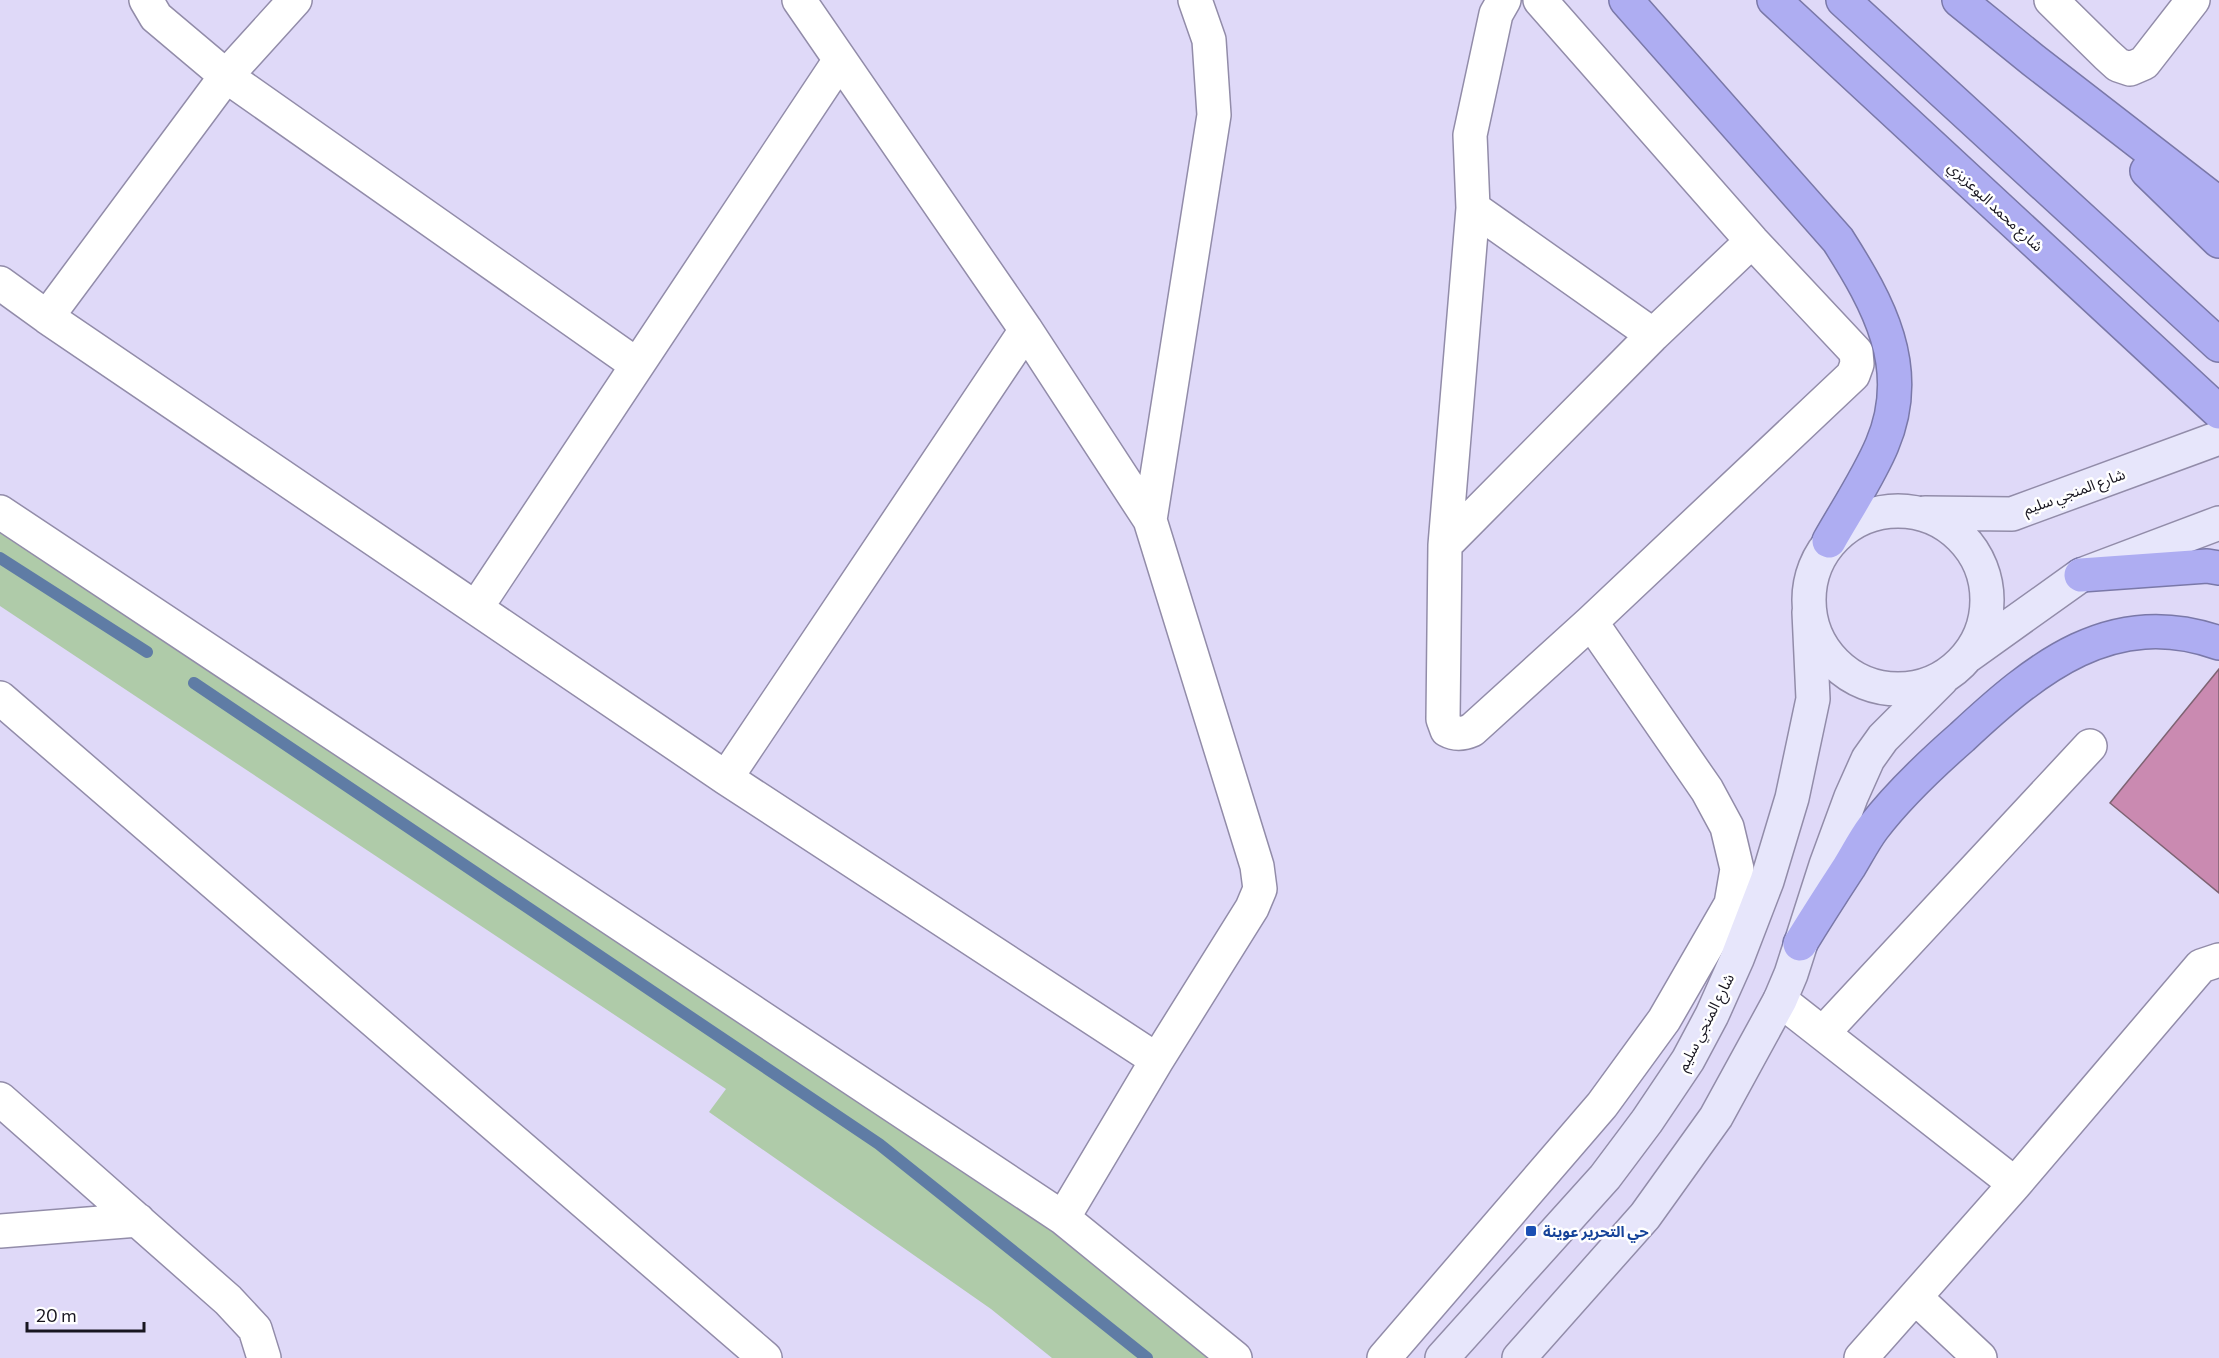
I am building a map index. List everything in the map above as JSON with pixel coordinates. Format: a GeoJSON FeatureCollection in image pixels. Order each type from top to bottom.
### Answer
{"type":"FeatureCollection","features":[{"type":"Feature","properties":{"kind":"highway"},"geometry":{"type":"LineString","coordinates":[[1626,0],[1838,240],[1865,282],[1885,327],[1896,372],[1894,407],[1882,444],[1829,541]]}},
{"type":"Feature","properties":{"kind":"highway","name":"شارع محمد البوعزيزي"},"geometry":{"type":"LineString","coordinates":[[1774,0],[2219,412]]}},
{"type":"Feature","properties":{"kind":"highway"},"geometry":{"type":"LineString","coordinates":[[1843,0],[2219,345]]}},
{"type":"Feature","properties":{"kind":"highway"},"geometry":{"type":"LineString","coordinates":[[1959,0],[2219,204]]}},
{"type":"Feature","properties":{"kind":"highway"},"geometry":{"type":"LineString","coordinates":[[2033,60],[2219,241]]}},
{"type":"Feature","properties":{"kind":"highway"},"geometry":{"type":"LineString","coordinates":[[2081,575],[2197,567],[2219,568]]}},
{"type":"Feature","properties":{"kind":"highway"},"geometry":{"type":"LineString","coordinates":[[1800,944],[1873,829],[1918,777],[2009,693],[2053,662],[2093,642],[2150,630],[2198,636],[2219,643]]}},
{"type":"Feature","properties":{"kind":"main road","name":"شارع المنجي سليم"},"geometry":{"type":"LineString","coordinates":[[1442,1358],[1605,1177],[1647,1121],[1688,1060],[1712,1015],[1737,959],[1767,881],[1792,798],[1813,699],[1808,587],[1816,562],[1829,541],[1849,524],[1872,513],[1897,510],[1923,513],[2012,514],[2219,438]]}},
{"type":"Feature","properties":{"kind":"main road","name":"شارع المنجي سليم"},"geometry":{"type":"LineString","coordinates":[[1923,513],[1949,526],[1970,546],[1983,572],[1987,602],[1982,630],[1968,656]]}},
{"type":"Feature","properties":{"kind":"main road","name":"شارع المنجي سليم"},"geometry":{"type":"LineString","coordinates":[[1519,1358],[1645,1216],[1716,1118],[1780,999],[1851,797],[1868,759],[1882,738],[1968,656],[2081,575],[2219,523]]}},
{"type":"Feature","properties":{"kind":"main road","name":"شارع المنجي سليم"},"geometry":{"type":"LineString","coordinates":[[1809,612],[1817,640],[1834,664],[1858,680],[1885,689],[1914,688],[1942,679]]}},
{"type":"Feature","properties":{"kind":"street"},"geometry":{"type":"LineString","coordinates":[[146,0],[156,17],[226,76],[637,365]]}},
{"type":"Feature","properties":{"kind":"street"},"geometry":{"type":"LineString","coordinates":[[47,317],[226,76],[295,0]]}},
{"type":"Feature","properties":{"kind":"street"},"geometry":{"type":"LineString","coordinates":[[799,0],[1026,330],[1150,520],[1257,866],[1260,889],[1252,908],[1157,1060],[1063,1218]]}},
{"type":"Feature","properties":{"kind":"street"},"geometry":{"type":"LineString","coordinates":[[1150,520],[1214,115],[1209,40],[1195,0]]}},
{"type":"Feature","properties":{"kind":"street"},"geometry":{"type":"LineString","coordinates":[[1504,0],[1496,14],[1470,135],[1473,208],[1445,545],[1443,719],[1447,730],[1464,734],[1472,730],[1591,622],[1853,375],[1857,364],[1856,352],[1752,241],[1540,0]]}},
{"type":"Feature","properties":{"kind":"street"},"geometry":{"type":"LineString","coordinates":[[2051,0],[2118,65],[2130,69],[2144,63],[2193,0]]}},
{"type":"Feature","properties":{"kind":"street"},"geometry":{"type":"LineString","coordinates":[[476,608],[840,60]]}},
{"type":"Feature","properties":{"kind":"street"},"geometry":{"type":"LineString","coordinates":[[1473,208],[1653,335]]}},
{"type":"Feature","properties":{"kind":"street"},"geometry":{"type":"LineString","coordinates":[[1445,545],[1653,335],[1752,241]]}},
{"type":"Feature","properties":{"kind":"street"},"geometry":{"type":"LineString","coordinates":[[0,283],[726,778],[1157,1060]]}},
{"type":"Feature","properties":{"kind":"street"},"geometry":{"type":"LineString","coordinates":[[726,778],[1026,330]]}},
{"type":"Feature","properties":{"kind":"street"},"geometry":{"type":"LineString","coordinates":[[0,512],[1063,1218],[1235,1358]]}},
{"type":"Feature","properties":{"kind":"street"},"geometry":{"type":"LineString","coordinates":[[1384,1358],[1602,1105],[1664,1020],[1731,904],[1737,869],[1727,827],[1707,790],[1591,622]]}},
{"type":"Feature","properties":{"kind":"street"},"geometry":{"type":"LineString","coordinates":[[0,698],[765,1358]]}},
{"type":"Feature","properties":{"kind":"street"},"geometry":{"type":"LineString","coordinates":[[1823,1033],[2090,746]]}},
{"type":"Feature","properties":{"kind":"street"},"geometry":{"type":"LineString","coordinates":[[1861,1358],[2015,1184],[2201,966],[2219,960]]}},
{"type":"Feature","properties":{"kind":"street"},"geometry":{"type":"LineString","coordinates":[[1780,999],[2015,1184]]}},
{"type":"Feature","properties":{"kind":"street"},"geometry":{"type":"LineString","coordinates":[[0,1099],[228,1300],[255,1329],[264,1358]]}},
{"type":"Feature","properties":{"kind":"street"},"geometry":{"type":"LineString","coordinates":[[0,1231],[138,1220]]}},
{"type":"Feature","properties":{"kind":"street"},"geometry":{"type":"LineString","coordinates":[[1916,1298],[1980,1358]]}},
{"type":"Feature","properties":{"kind":"green space"},"geometry":{"type":"Polygon","coordinates":[[[0,528],[1045,1215],[1216,1358],[1052,1358],[991,1309],[709,1112],[726,1089],[0,606],[0,528]]]}},
{"type":"Feature","properties":{"kind":"building"},"geometry":{"type":"Polygon","coordinates":[[[2219,669],[2219,893],[2110,803],[2219,669]]]}},
{"type":"Feature","properties":{"kind":"waterway"},"geometry":{"type":"LineString","coordinates":[[0,558],[147,652]]}},
{"type":"Feature","properties":{"kind":"waterway"},"geometry":{"type":"LineString","coordinates":[[194,683],[879,1144],[1147,1358]]}},
{"type":"Feature","properties":{"kind":"place","name":"حي التحرير عوينة"},"geometry":{"type":"Point","coordinates":[1531,1231]}}]}
